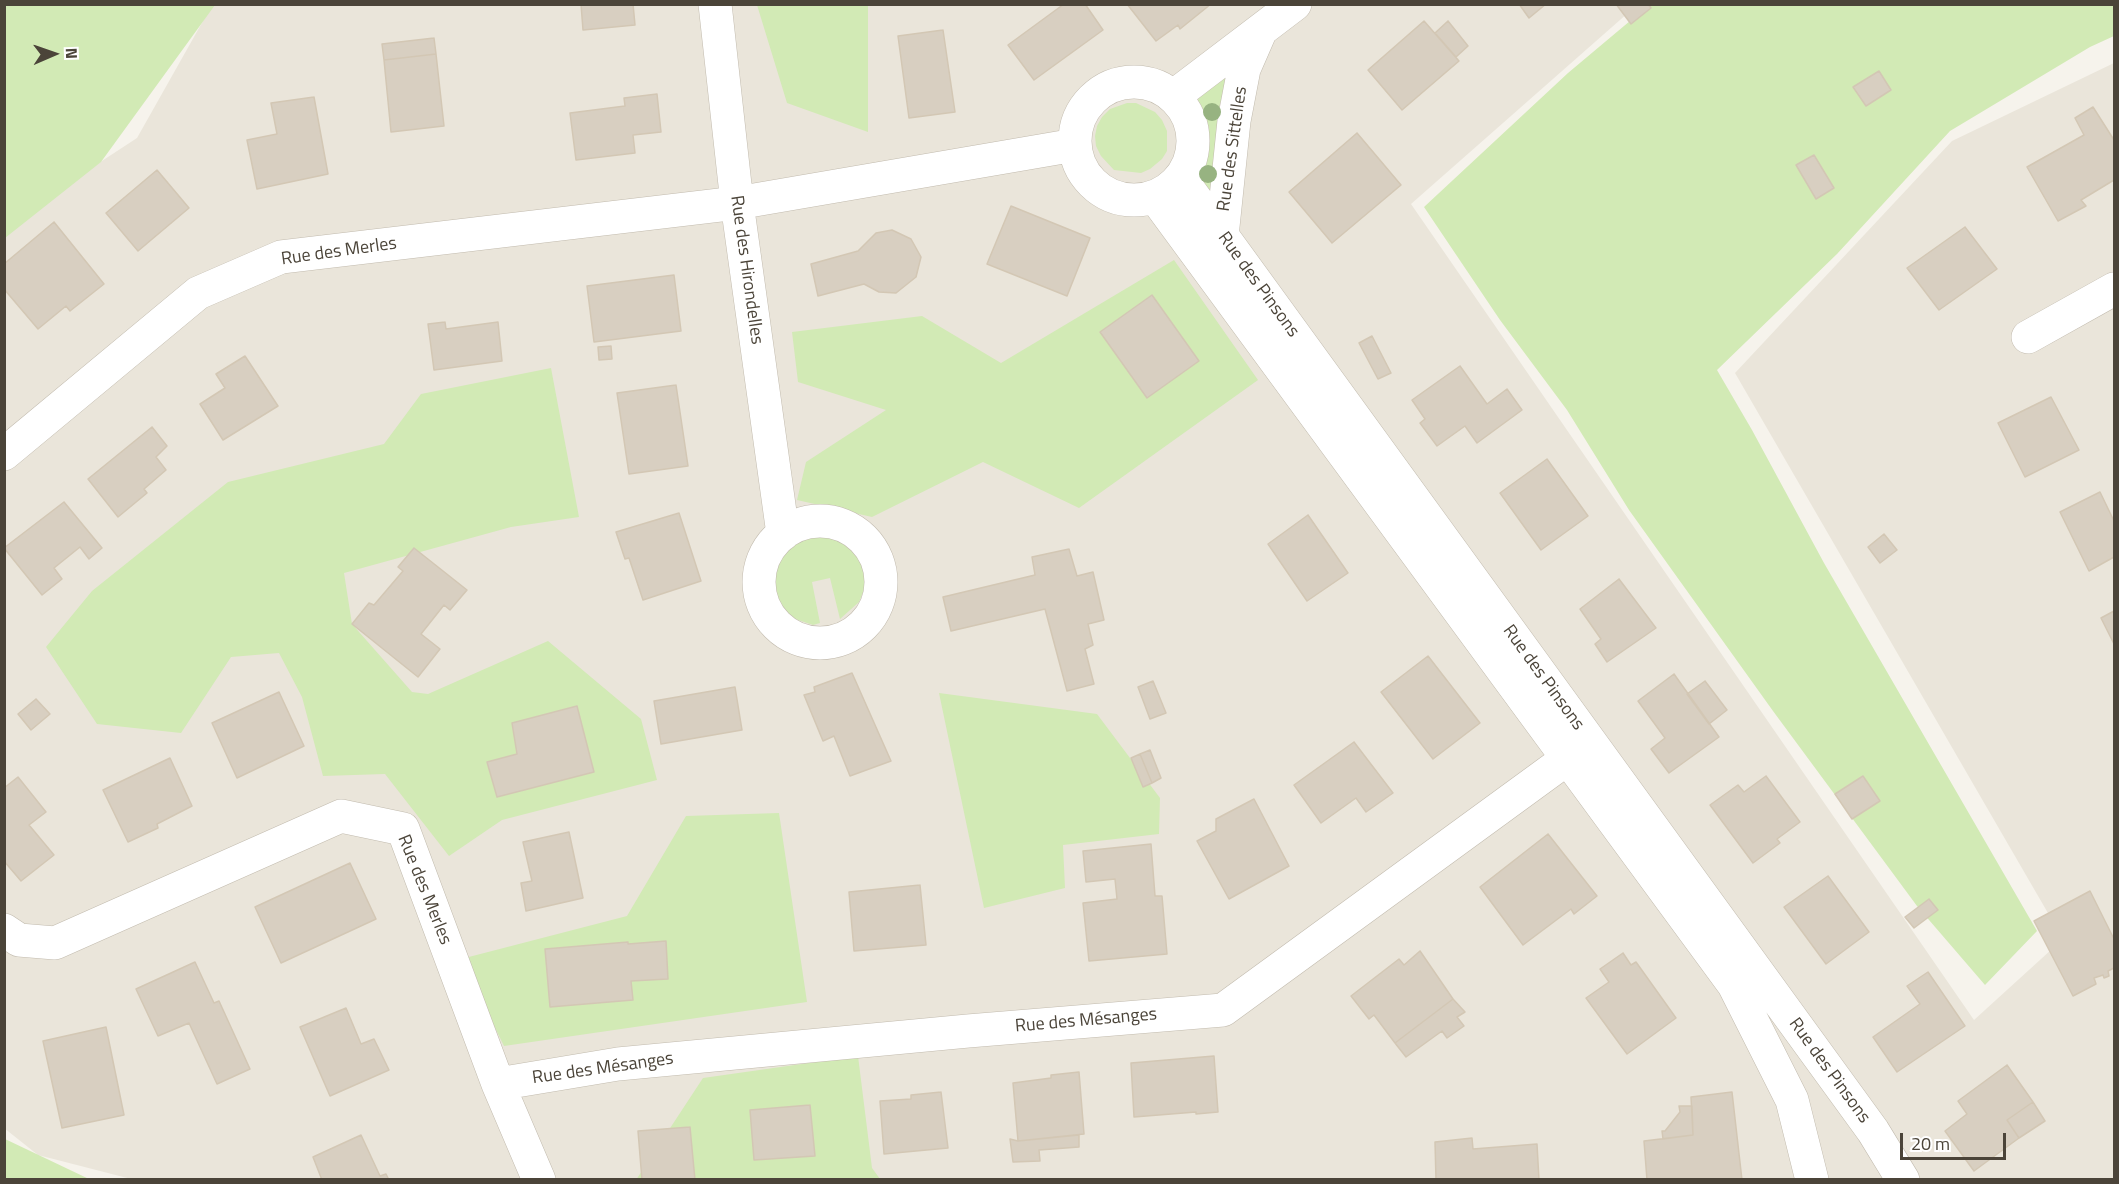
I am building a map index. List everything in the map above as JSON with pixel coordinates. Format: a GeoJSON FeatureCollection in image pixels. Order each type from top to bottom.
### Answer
{"type":"FeatureCollection","features":[{"type":"Feature","properties":{"kind":"street","name":"Rue des Hirondelles"},"geometry":{"type":"LineString","coordinates":[[715,4],[737,202],[783,534]]}},
{"type":"Feature","properties":{"kind":"street","name":"Rue des Sittelles"},"geometry":{"type":"LineString","coordinates":[[1174,96],[1295,4]]}},
{"type":"Feature","properties":{"kind":"street","name":"Rue des Sittelles"},"geometry":{"type":"LineString","coordinates":[[1222,236],[1234,121],[1244,69],[1262,30]]}},
{"type":"Feature","properties":{"kind":"street"},"geometry":{"type":"LineString","coordinates":[[1131,81],[1151,84],[1174,96],[1184,107],[1192,126],[1194,140],[1191,161],[1168,188],[1134,201],[1113,197],[1087,179],[1079,165],[1075,145],[1080,117],[1088,103],[1103,89],[1131,81]]}},
{"type":"Feature","properties":{"kind":"street"},"geometry":{"type":"LineString","coordinates":[[737,202],[1075,145]]}},
{"type":"Feature","properties":{"kind":"street","name":"Rue des Pinsons"},"geometry":{"type":"LineString","coordinates":[[1168,188],[1222,236],[1579,751],[1734,985],[1792,1100],[1812,1179]]}},
{"type":"Feature","properties":{"kind":"street","name":"Rue des Pinsons"},"geometry":{"type":"LineString","coordinates":[[1168,188],[1579,751],[1873,1131],[1902,1179]]}},
{"type":"Feature","properties":{"kind":"street","name":"Rue des Merles"},"geometry":{"type":"LineString","coordinates":[[4,454],[198,293],[281,258],[737,202]]}},
{"type":"Feature","properties":{"kind":"street"},"geometry":{"type":"LineString","coordinates":[[2028,337],[2111,298]]}},
{"type":"Feature","properties":{"kind":"street","name":"Rue des Mésanges"},"geometry":{"type":"LineString","coordinates":[[498,1084],[618,1064],[1223,1010],[1579,751]]}},
{"type":"Feature","properties":{"kind":"street","name":"Rue des Merles"},"geometry":{"type":"LineString","coordinates":[[4,930],[19,940],[55,943],[341,816],[403,829],[498,1084],[539,1179]]}},
{"type":"Feature","properties":{"kind":"shaded area"},"geometry":{"type":"Polygon","coordinates":[[[212,5],[1637,5],[1411,204],[1974,1020],[2063,939],[1735,373],[1952,141],[2114,63],[2114,1179],[135,1180],[38,1155],[4,1128],[4,225],[137,138],[212,5]]]}},
{"type":"Feature","properties":{"kind":"green space"},"geometry":{"type":"Polygon","coordinates":[[[5,4],[215,5],[101,162],[5,238],[5,4]]]}},
{"type":"Feature","properties":{"kind":"green space"},"geometry":{"type":"Polygon","coordinates":[[[757,5],[868,5],[868,132],[787,103],[757,5]]]}},
{"type":"Feature","properties":{"kind":"green space"},"geometry":{"type":"Polygon","coordinates":[[[1649,5],[2114,5],[2114,36],[2090,47],[1950,131],[1837,254],[1717,370],[1824,563],[2037,931],[1985,985],[1917,906],[1773,711],[1629,510],[1567,410],[1500,320],[1424,207],[1568,73],[1649,5]]]}},
{"type":"Feature","properties":{"kind":"green space"},"geometry":{"type":"Polygon","coordinates":[[[1233,70],[1218,184],[1204,190],[1198,185],[1201,124],[1196,109],[1198,100],[1200,93],[1233,70]]]}},
{"type":"Feature","properties":{"kind":"green space"},"geometry":{"type":"Polygon","coordinates":[[[1127,103],[1136,103],[1155,112],[1167,131],[1167,151],[1162,159],[1141,173],[1114,170],[1101,156],[1096,146],[1097,126],[1102,117],[1110,109],[1127,103]]]}},
{"type":"Feature","properties":{"kind":"green space"},"geometry":{"type":"Polygon","coordinates":[[[1174,260],[1258,380],[1079,508],[983,462],[872,517],[797,500],[806,462],[886,410],[798,382],[792,332],[922,316],[1001,363],[1174,260]]]}},
{"type":"Feature","properties":{"kind":"green space"},"geometry":{"type":"Polygon","coordinates":[[[551,368],[579,517],[511,527],[344,573],[352,624],[412,692],[428,694],[548,641],[641,719],[657,780],[502,820],[449,856],[385,774],[323,776],[302,697],[279,653],[231,657],[181,733],[97,724],[46,647],[92,591],[228,482],[384,444],[421,394],[551,368]]]}},
{"type":"Feature","properties":{"kind":"green space"},"geometry":{"type":"Polygon","coordinates":[[[805,533],[828,533],[846,542],[859,559],[864,570],[865,581],[859,602],[840,619],[830,578],[812,582],[820,623],[813,625],[795,619],[785,611],[772,593],[771,582],[775,561],[787,543],[805,533]]]}},
{"type":"Feature","properties":{"kind":"green space"},"geometry":{"type":"Polygon","coordinates":[[[939,693],[1097,714],[1160,798],[1159,834],[1063,845],[1065,888],[984,908],[939,693]]]}},
{"type":"Feature","properties":{"kind":"green space"},"geometry":{"type":"Polygon","coordinates":[[[779,813],[807,1002],[504,1046],[461,959],[627,916],[686,816],[779,813]]]}},
{"type":"Feature","properties":{"kind":"green space"},"geometry":{"type":"Polygon","coordinates":[[[858,1056],[872,1168],[880,1179],[636,1180],[703,1078],[858,1056]]]}},
{"type":"Feature","properties":{"kind":"green space"},"geometry":{"type":"Polygon","coordinates":[[[5,1139],[89,1179],[5,1179],[5,1139]]]}},
{"type":"Feature","properties":{"kind":"building"},"geometry":{"type":"Polygon","coordinates":[[[581,4],[633,4],[635,25],[583,30],[581,4]]]}},
{"type":"Feature","properties":{"kind":"building"},"geometry":{"type":"Polygon","coordinates":[[[1064,4],[1085,4],[1103,30],[1034,80],[1008,45],[1064,4]]]}},
{"type":"Feature","properties":{"kind":"building"},"geometry":{"type":"Polygon","coordinates":[[[1127,4],[1211,4],[1180,29],[1178,25],[1156,41],[1127,4]]]}},
{"type":"Feature","properties":{"kind":"building"},"geometry":{"type":"Polygon","coordinates":[[[1519,4],[1546,4],[1529,18],[1519,4]]]}},
{"type":"Feature","properties":{"kind":"building"},"geometry":{"type":"Polygon","coordinates":[[[1616,4],[1648,4],[1651,8],[1631,24],[1616,4]]]}},
{"type":"Feature","properties":{"kind":"building"},"geometry":{"type":"Polygon","coordinates":[[[1424,21],[1459,61],[1402,110],[1368,70],[1424,21]]]}},
{"type":"Feature","properties":{"kind":"building"},"geometry":{"type":"Polygon","coordinates":[[[1448,21],[1468,46],[1456,57],[1435,33],[1448,21]]]}},
{"type":"Feature","properties":{"kind":"building"},"geometry":{"type":"Polygon","coordinates":[[[943,30],[955,112],[909,118],[898,36],[943,30]]]}},
{"type":"Feature","properties":{"kind":"building"},"geometry":{"type":"Polygon","coordinates":[[[434,38],[436,54],[384,60],[382,44],[434,38]]]}},
{"type":"Feature","properties":{"kind":"building"},"geometry":{"type":"Polygon","coordinates":[[[436,54],[444,126],[391,132],[384,60],[436,54]]]}},
{"type":"Feature","properties":{"kind":"building"},"geometry":{"type":"Polygon","coordinates":[[[1879,71],[1891,90],[1866,106],[1853,87],[1879,71]]]}},
{"type":"Feature","properties":{"kind":"building"},"geometry":{"type":"Polygon","coordinates":[[[657,94],[661,132],[633,135],[635,153],[576,160],[570,113],[625,106],[624,98],[657,94]]]}},
{"type":"Feature","properties":{"kind":"building"},"geometry":{"type":"Polygon","coordinates":[[[314,97],[328,174],[257,189],[247,140],[277,134],[271,103],[314,97]]]}},
{"type":"Feature","properties":{"kind":"building"},"geometry":{"type":"Polygon","coordinates":[[[2093,107],[2114,140],[2114,180],[2081,200],[2086,206],[2058,221],[2027,167],[2084,135],[2075,118],[2093,107]]]}},
{"type":"Feature","properties":{"kind":"building"},"geometry":{"type":"Polygon","coordinates":[[[1357,133],[1401,185],[1332,243],[1289,192],[1357,133]]]}},
{"type":"Feature","properties":{"kind":"building"},"geometry":{"type":"Polygon","coordinates":[[[1814,155],[1834,188],[1816,199],[1796,165],[1814,155]]]}},
{"type":"Feature","properties":{"kind":"building"},"geometry":{"type":"Polygon","coordinates":[[[157,170],[189,208],[138,251],[106,213],[157,170]]]}},
{"type":"Feature","properties":{"kind":"building"},"geometry":{"type":"Polygon","coordinates":[[[1011,206],[1090,238],[1067,296],[987,264],[1011,206]]]}},
{"type":"Feature","properties":{"kind":"building"},"geometry":{"type":"Polygon","coordinates":[[[54,222],[104,284],[70,311],[66,306],[38,329],[4,289],[4,264],[54,222]]]}},
{"type":"Feature","properties":{"kind":"building"},"geometry":{"type":"Polygon","coordinates":[[[1965,227],[1997,269],[1939,310],[1907,268],[1965,227]]]}},
{"type":"Feature","properties":{"kind":"building"},"geometry":{"type":"Polygon","coordinates":[[[892,230],[911,239],[921,257],[916,277],[896,293],[879,292],[864,284],[818,296],[811,264],[858,251],[876,233],[892,230]]]}},
{"type":"Feature","properties":{"kind":"building"},"geometry":{"type":"Polygon","coordinates":[[[674,275],[681,331],[594,342],[587,286],[674,275]]]}},
{"type":"Feature","properties":{"kind":"building"},"geometry":{"type":"Polygon","coordinates":[[[1152,295],[1199,361],[1147,398],[1100,332],[1152,295]]]}},
{"type":"Feature","properties":{"kind":"building"},"geometry":{"type":"Polygon","coordinates":[[[445,322],[446,329],[498,322],[502,361],[434,370],[428,324],[445,322]]]}},
{"type":"Feature","properties":{"kind":"building"},"geometry":{"type":"Polygon","coordinates":[[[1372,336],[1391,373],[1378,379],[1359,343],[1372,336]]]}},
{"type":"Feature","properties":{"kind":"building"},"geometry":{"type":"Polygon","coordinates":[[[611,346],[612,359],[599,360],[598,347],[611,346]]]}},
{"type":"Feature","properties":{"kind":"building"},"geometry":{"type":"Polygon","coordinates":[[[245,356],[278,406],[223,440],[200,404],[225,388],[216,374],[245,356]]]}},
{"type":"Feature","properties":{"kind":"building"},"geometry":{"type":"Polygon","coordinates":[[[1460,366],[1487,404],[1507,389],[1522,410],[1477,443],[1465,426],[1437,446],[1420,423],[1425,419],[1412,400],[1460,366]]]}},
{"type":"Feature","properties":{"kind":"building"},"geometry":{"type":"Polygon","coordinates":[[[676,385],[688,466],[629,474],[617,393],[676,385]]]}},
{"type":"Feature","properties":{"kind":"building"},"geometry":{"type":"Polygon","coordinates":[[[2051,397],[2079,450],[2025,477],[1998,423],[2051,397]]]}},
{"type":"Feature","properties":{"kind":"building"},"geometry":{"type":"Polygon","coordinates":[[[152,427],[167,446],[156,457],[166,470],[144,489],[147,493],[118,517],[88,479],[152,427]]]}},
{"type":"Feature","properties":{"kind":"building"},"geometry":{"type":"Polygon","coordinates":[[[1547,459],[1588,516],[1541,550],[1500,493],[1547,459]]]}},
{"type":"Feature","properties":{"kind":"building"},"geometry":{"type":"Polygon","coordinates":[[[2100,492],[2114,521],[2114,557],[2089,571],[2060,512],[2100,492]]]}},
{"type":"Feature","properties":{"kind":"building"},"geometry":{"type":"Polygon","coordinates":[[[64,502],[102,548],[89,559],[80,547],[54,568],[62,579],[42,595],[4,548],[64,502]]]}},
{"type":"Feature","properties":{"kind":"building"},"geometry":{"type":"Polygon","coordinates":[[[679,513],[701,581],[643,600],[629,558],[625,559],[616,532],[679,513]]]}},
{"type":"Feature","properties":{"kind":"building"},"geometry":{"type":"Polygon","coordinates":[[[1308,515],[1348,573],[1307,601],[1268,544],[1308,515]]]}},
{"type":"Feature","properties":{"kind":"building"},"geometry":{"type":"Polygon","coordinates":[[[1884,534],[1897,550],[1880,563],[1868,547],[1884,534]]]}},
{"type":"Feature","properties":{"kind":"building"},"geometry":{"type":"Polygon","coordinates":[[[414,548],[467,590],[450,610],[444,605],[421,634],[440,649],[418,677],[352,624],[369,603],[374,605],[403,571],[398,567],[414,548]]]}},
{"type":"Feature","properties":{"kind":"building"},"geometry":{"type":"Polygon","coordinates":[[[1069,549],[1077,576],[1093,572],[1104,620],[1088,624],[1093,645],[1085,649],[1094,684],[1067,691],[1045,609],[951,631],[943,597],[1035,575],[1032,557],[1069,549]]]}},
{"type":"Feature","properties":{"kind":"building"},"geometry":{"type":"Polygon","coordinates":[[[1619,579],[1656,628],[1607,662],[1595,644],[1601,639],[1580,609],[1619,579]]]}},
{"type":"Feature","properties":{"kind":"building"},"geometry":{"type":"Polygon","coordinates":[[[2114,611],[2114,644],[2101,618],[2114,611]]]}},
{"type":"Feature","properties":{"kind":"building"},"geometry":{"type":"Polygon","coordinates":[[[1428,656],[1480,723],[1433,759],[1381,692],[1428,656]]]}},
{"type":"Feature","properties":{"kind":"building"},"geometry":{"type":"Polygon","coordinates":[[[852,673],[891,761],[850,776],[834,736],[823,741],[804,695],[815,692],[814,687],[852,673]]]}},
{"type":"Feature","properties":{"kind":"building"},"geometry":{"type":"Polygon","coordinates":[[[1674,674],[1719,737],[1669,773],[1651,749],[1665,738],[1638,701],[1674,674]]]}},
{"type":"Feature","properties":{"kind":"building"},"geometry":{"type":"Polygon","coordinates":[[[1153,681],[1166,713],[1150,719],[1138,687],[1153,681]]]}},
{"type":"Feature","properties":{"kind":"building"},"geometry":{"type":"Polygon","coordinates":[[[1705,681],[1727,710],[1709,724],[1687,694],[1705,681]]]}},
{"type":"Feature","properties":{"kind":"building"},"geometry":{"type":"Polygon","coordinates":[[[735,687],[742,730],[661,744],[654,701],[735,687]]]}},
{"type":"Feature","properties":{"kind":"building"},"geometry":{"type":"Polygon","coordinates":[[[279,692],[304,746],[237,778],[212,723],[279,692]]]}},
{"type":"Feature","properties":{"kind":"building"},"geometry":{"type":"Polygon","coordinates":[[[36,699],[50,714],[31,730],[18,714],[36,699]]]}},
{"type":"Feature","properties":{"kind":"building"},"geometry":{"type":"Polygon","coordinates":[[[577,706],[594,772],[497,797],[487,762],[517,754],[512,723],[577,706]]]}},
{"type":"Feature","properties":{"kind":"building"},"geometry":{"type":"Polygon","coordinates":[[[1354,742],[1393,793],[1366,812],[1356,798],[1321,823],[1294,785],[1354,742]]]}},
{"type":"Feature","properties":{"kind":"building"},"geometry":{"type":"Polygon","coordinates":[[[1150,750],[1161,778],[1152,783],[1140,754],[1150,750]]]}},
{"type":"Feature","properties":{"kind":"building"},"geometry":{"type":"Polygon","coordinates":[[[1140,754],[1152,783],[1143,787],[1131,758],[1140,754]]]}},
{"type":"Feature","properties":{"kind":"building"},"geometry":{"type":"Polygon","coordinates":[[[170,758],[192,806],[157,824],[158,828],[128,842],[103,790],[170,758]]]}},
{"type":"Feature","properties":{"kind":"building"},"geometry":{"type":"Polygon","coordinates":[[[1766,776],[1800,822],[1777,839],[1780,843],[1753,863],[1710,805],[1738,785],[1744,792],[1766,776]]]}},
{"type":"Feature","properties":{"kind":"building"},"geometry":{"type":"Polygon","coordinates":[[[1863,776],[1880,801],[1852,819],[1835,794],[1863,776]]]}},
{"type":"Feature","properties":{"kind":"building"},"geometry":{"type":"Polygon","coordinates":[[[18,777],[46,812],[29,825],[54,855],[21,881],[4,861],[4,788],[18,777]]]}},
{"type":"Feature","properties":{"kind":"building"},"geometry":{"type":"Polygon","coordinates":[[[1254,799],[1289,866],[1229,899],[1197,841],[1216,831],[1216,819],[1254,799]]]}},
{"type":"Feature","properties":{"kind":"building"},"geometry":{"type":"Polygon","coordinates":[[[569,832],[583,898],[526,911],[521,883],[532,881],[523,842],[569,832]]]}},
{"type":"Feature","properties":{"kind":"building"},"geometry":{"type":"Polygon","coordinates":[[[1548,834],[1597,896],[1574,914],[1571,909],[1523,945],[1480,887],[1548,834]]]}},
{"type":"Feature","properties":{"kind":"building"},"geometry":{"type":"Polygon","coordinates":[[[1151,844],[1155,896],[1162,896],[1167,954],[1089,961],[1083,903],[1117,899],[1115,879],[1086,882],[1083,851],[1151,844]]]}},
{"type":"Feature","properties":{"kind":"building"},"geometry":{"type":"Polygon","coordinates":[[[350,863],[376,919],[281,963],[255,907],[350,863]]]}},
{"type":"Feature","properties":{"kind":"building"},"geometry":{"type":"Polygon","coordinates":[[[1828,876],[1869,932],[1826,964],[1784,907],[1828,876]]]}},
{"type":"Feature","properties":{"kind":"building"},"geometry":{"type":"Polygon","coordinates":[[[920,885],[926,945],[854,951],[849,892],[920,885]]]}},
{"type":"Feature","properties":{"kind":"building"},"geometry":{"type":"Polygon","coordinates":[[[2090,891],[2114,939],[2114,968],[2108,971],[2109,976],[2094,978],[2096,984],[2073,996],[2034,921],[2090,891]]]}},
{"type":"Feature","properties":{"kind":"building"},"geometry":{"type":"Polygon","coordinates":[[[1929,899],[1938,910],[1914,928],[1905,917],[1929,899]]]}},
{"type":"Feature","properties":{"kind":"building"},"geometry":{"type":"Polygon","coordinates":[[[666,941],[668,979],[631,981],[633,1000],[550,1007],[545,949],[666,941]]]}},
{"type":"Feature","properties":{"kind":"building"},"geometry":{"type":"Polygon","coordinates":[[[1420,951],[1453,999],[1395,1043],[1374,1015],[1369,1019],[1351,996],[1399,959],[1404,965],[1420,951]]]}},
{"type":"Feature","properties":{"kind":"building"},"geometry":{"type":"Polygon","coordinates":[[[1623,953],[1631,965],[1636,962],[1676,1018],[1627,1054],[1586,998],[1609,982],[1600,969],[1623,953]]]}},
{"type":"Feature","properties":{"kind":"building"},"geometry":{"type":"Polygon","coordinates":[[[195,962],[214,1003],[219,1001],[250,1069],[217,1084],[189,1023],[158,1036],[136,989],[195,962]]]}},
{"type":"Feature","properties":{"kind":"building"},"geometry":{"type":"Polygon","coordinates":[[[1928,972],[1965,1026],[1897,1072],[1873,1037],[1920,1004],[1907,986],[1928,972]]]}},
{"type":"Feature","properties":{"kind":"building"},"geometry":{"type":"Polygon","coordinates":[[[1453,999],[1465,1012],[1457,1017],[1464,1026],[1447,1038],[1442,1031],[1406,1057],[1395,1043],[1453,999]]]}},
{"type":"Feature","properties":{"kind":"building"},"geometry":{"type":"Polygon","coordinates":[[[346,1008],[361,1044],[374,1039],[389,1070],[330,1096],[300,1027],[346,1008]]]}},
{"type":"Feature","properties":{"kind":"building"},"geometry":{"type":"Polygon","coordinates":[[[106,1027],[124,1115],[62,1128],[43,1041],[106,1027]]]}},
{"type":"Feature","properties":{"kind":"building"},"geometry":{"type":"Polygon","coordinates":[[[1214,1056],[1218,1112],[1134,1117],[1131,1063],[1214,1056]]]}},
{"type":"Feature","properties":{"kind":"building"},"geometry":{"type":"Polygon","coordinates":[[[2007,1065],[2033,1102],[2007,1120],[2019,1138],[1974,1171],[1945,1131],[1967,1114],[1958,1101],[2007,1065]]]}},
{"type":"Feature","properties":{"kind":"building"},"geometry":{"type":"Polygon","coordinates":[[[1079,1072],[1084,1134],[1018,1141],[1013,1083],[1079,1072]]]}},
{"type":"Feature","properties":{"kind":"building"},"geometry":{"type":"Polygon","coordinates":[[[941,1092],[948,1148],[884,1154],[880,1101],[911,1099],[911,1095],[941,1092]]]}},
{"type":"Feature","properties":{"kind":"building"},"geometry":{"type":"Polygon","coordinates":[[[1732,1092],[1742,1180],[1647,1180],[1644,1141],[1693,1135],[1691,1097],[1732,1092]]]}},
{"type":"Feature","properties":{"kind":"building"},"geometry":{"type":"Polygon","coordinates":[[[2033,1102],[2045,1121],[2019,1138],[2007,1120],[2033,1102]]]}},
{"type":"Feature","properties":{"kind":"building"},"geometry":{"type":"Polygon","coordinates":[[[810,1105],[815,1156],[754,1160],[750,1110],[810,1105]]]}},
{"type":"Feature","properties":{"kind":"building"},"geometry":{"type":"Polygon","coordinates":[[[1679,1106],[1692,1106],[1693,1135],[1663,1139],[1662,1131],[1665,1131],[1680,1112],[1679,1106]]]}},
{"type":"Feature","properties":{"kind":"building"},"geometry":{"type":"Polygon","coordinates":[[[690,1127],[695,1180],[642,1180],[638,1131],[690,1127]]]}},
{"type":"Feature","properties":{"kind":"building"},"geometry":{"type":"Polygon","coordinates":[[[361,1135],[380,1176],[386,1174],[389,1180],[322,1180],[313,1157],[361,1135]]]}},
{"type":"Feature","properties":{"kind":"building"},"geometry":{"type":"Polygon","coordinates":[[[1079,1135],[1079,1147],[1039,1150],[1040,1161],[1013,1162],[1010,1139],[1018,1141],[1079,1135]]]}},
{"type":"Feature","properties":{"kind":"building"},"geometry":{"type":"Polygon","coordinates":[[[1472,1138],[1473,1149],[1537,1144],[1539,1180],[1436,1180],[1435,1142],[1472,1138]]]}}]}
